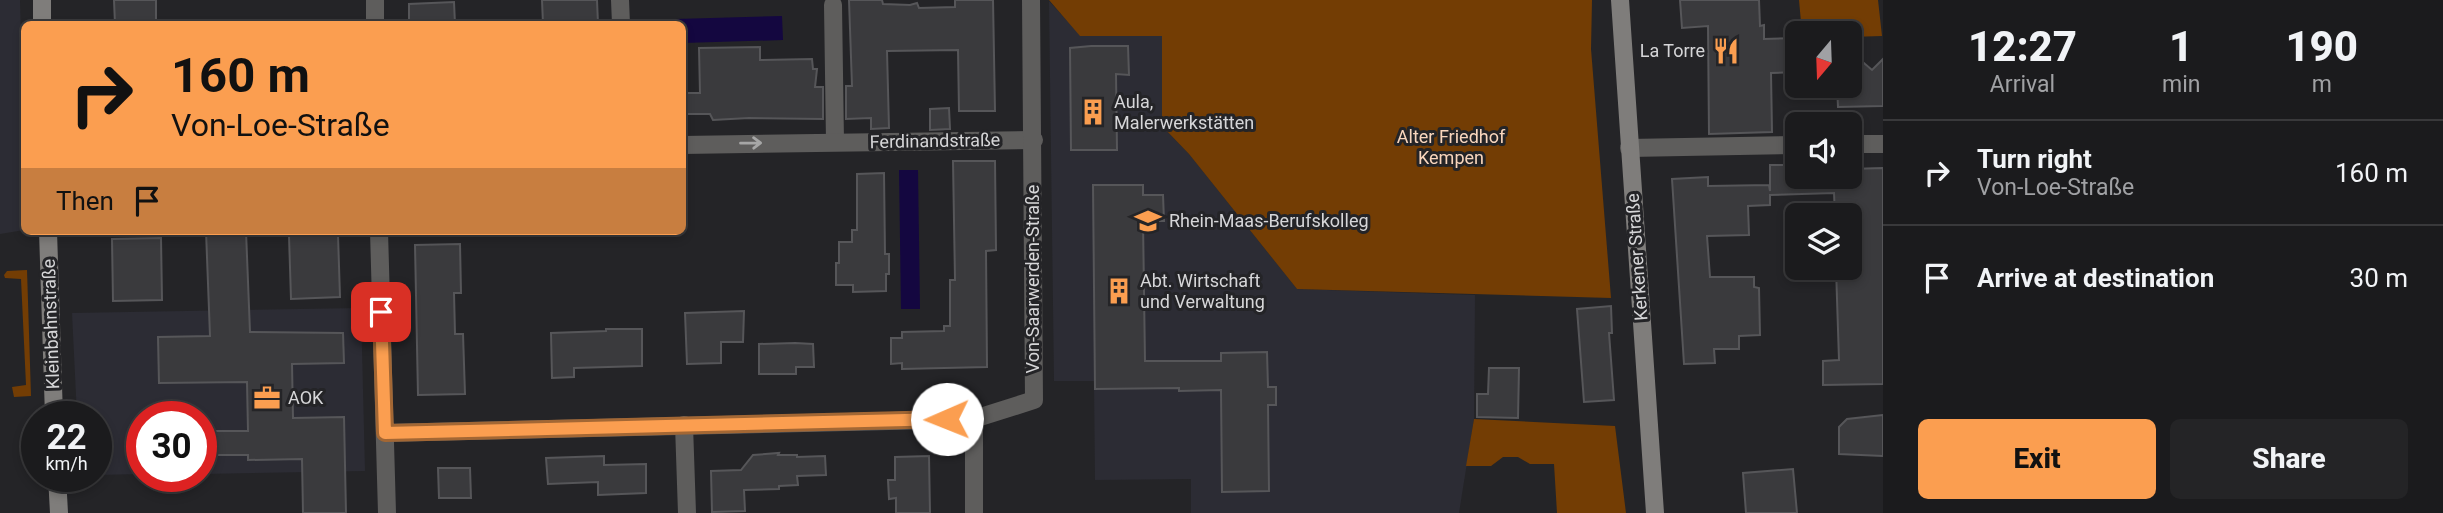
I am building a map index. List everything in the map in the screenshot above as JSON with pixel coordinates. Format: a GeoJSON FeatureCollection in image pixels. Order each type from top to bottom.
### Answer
{"type":"FeatureCollection","features":[{"type":"Feature","properties":{"kind":"main road"},"geometry":{"type":"LineString","coordinates":[[42,0],[42,21]]}},
{"type":"Feature","properties":{"kind":"main road","name":"Kerkener Straße"},"geometry":{"type":"LineString","coordinates":[[1620,0],[1655,513]]}},
{"type":"Feature","properties":{"kind":"main road","name":"Kleinbahnstraße"},"geometry":{"type":"LineString","coordinates":[[48,235],[54,401]]}},
{"type":"Feature","properties":{"kind":"main road"},"geometry":{"type":"LineString","coordinates":[[58,492],[59,513]]}},
{"type":"Feature","properties":{"kind":"street"},"geometry":{"type":"LineString","coordinates":[[375,0],[375,21]]}},
{"type":"Feature","properties":{"kind":"street"},"geometry":{"type":"LineString","coordinates":[[620,0],[621,21]]}},
{"type":"Feature","properties":{"kind":"street","name":"Von-Saarwerden-Straße"},"geometry":{"type":"LineString","coordinates":[[974,419],[1034,400],[1031,0]]}},
{"type":"Feature","properties":{"kind":"street"},"geometry":{"type":"LineString","coordinates":[[833,5],[835,142]]}},
{"type":"Feature","properties":{"kind":"street","name":"Ferdinandstraße"},"geometry":{"type":"LineString","coordinates":[[686,145],[1034,140]]}},
{"type":"Feature","properties":{"kind":"street"},"geometry":{"type":"LineString","coordinates":[[1862,144],[1883,144]]}},
{"type":"Feature","properties":{"kind":"street"},"geometry":{"type":"LineString","coordinates":[[1629,148],[1785,145]]}},
{"type":"Feature","properties":{"kind":"street"},"geometry":{"type":"LineString","coordinates":[[380,235],[387,513]]}},
{"type":"Feature","properties":{"kind":"street"},"geometry":{"type":"LineString","coordinates":[[385,433],[974,419],[974,513]]}},
{"type":"Feature","properties":{"kind":"street"},"geometry":{"type":"LineString","coordinates":[[684,425],[687,513]]}},
{"type":"Feature","properties":{"kind":"shaded area"},"geometry":{"type":"Polygon","coordinates":[[[0,0],[20,0],[21,230],[0,234],[0,0]]]}},
{"type":"Feature","properties":{"kind":"shaded area","name":"Rhein-Maas-Berufskolleg"},"geometry":{"type":"Polygon","coordinates":[[[1049,1],[1081,36],[1162,36],[1162,126],[1189,154],[1297,289],[1475,295],[1474,419],[1459,513],[1191,513],[1191,479],[1095,480],[1094,381],[1054,381],[1049,1]]]}},
{"type":"Feature","properties":{"kind":"shaded area"},"geometry":{"type":"Polygon","coordinates":[[[782,16],[783,40],[686,43],[686,21],[675,19],[782,16]]]}},
{"type":"Feature","properties":{"kind":"shaded area"},"geometry":{"type":"Polygon","coordinates":[[[899,170],[918,170],[920,309],[901,309],[899,170]]]}},
{"type":"Feature","properties":{"kind":"shaded area"},"geometry":{"type":"Polygon","coordinates":[[[361,308],[365,471],[217,474],[217,401],[126,401],[126,474],[112,475],[112,401],[76,401],[72,313],[361,308]]]}},
{"type":"Feature","properties":{"kind":"green space","name":"Alter Friedhof Kempen"},"geometry":{"type":"Polygon","coordinates":[[[1049,0],[1592,0],[1591,49],[1611,298],[1297,289],[1189,154],[1162,126],[1162,36],[1080,36],[1049,0]]]}},
{"type":"Feature","properties":{"kind":"green space"},"geometry":{"type":"Polygon","coordinates":[[[1799,0],[1878,0],[1882,36],[1862,37],[1862,21],[1801,21],[1799,0]]]}},
{"type":"Feature","properties":{"kind":"green space"},"geometry":{"type":"Polygon","coordinates":[[[27,270],[31,396],[14,397],[12,387],[26,385],[21,279],[5,278],[4,275],[7,271],[27,270]]]}},
{"type":"Feature","properties":{"kind":"green space"},"geometry":{"type":"Polygon","coordinates":[[[1474,419],[1615,426],[1626,513],[1557,513],[1554,464],[1530,464],[1518,457],[1503,457],[1491,466],[1466,466],[1474,419]]]}},
{"type":"Feature","properties":{"kind":"building"},"geometry":{"type":"Polygon","coordinates":[[[114,0],[156,0],[156,21],[115,21],[114,0]]]}},
{"type":"Feature","properties":{"kind":"building"},"geometry":{"type":"Polygon","coordinates":[[[542,0],[597,0],[598,21],[543,21],[542,0]]]}},
{"type":"Feature","properties":{"kind":"building"},"geometry":{"type":"Polygon","coordinates":[[[849,0],[882,0],[883,4],[917,3],[919,8],[955,7],[955,0],[993,0],[995,111],[959,111],[958,50],[887,51],[889,128],[871,129],[871,118],[846,119],[846,86],[852,86],[849,0]]]}},
{"type":"Feature","properties":{"kind":"building"},"geometry":{"type":"Polygon","coordinates":[[[1680,0],[1759,0],[1760,26],[1764,25],[1764,39],[1785,38],[1785,72],[1771,73],[1772,132],[1709,134],[1708,26],[1682,28],[1680,0]]]}},
{"type":"Feature","properties":{"kind":"building"},"geometry":{"type":"Polygon","coordinates":[[[454,2],[455,21],[409,21],[409,4],[454,2]]]}},
{"type":"Feature","properties":{"kind":"building","name":"Aula, Malerwerkstätten"},"geometry":{"type":"Polygon","coordinates":[[[1128,46],[1129,75],[1116,74],[1117,150],[1071,150],[1070,48],[1128,46]]]}},
{"type":"Feature","properties":{"kind":"building"},"geometry":{"type":"Polygon","coordinates":[[[760,47],[760,60],[812,59],[813,69],[817,69],[815,87],[823,87],[823,119],[713,120],[710,114],[686,114],[686,93],[700,93],[699,48],[760,47]]]}},
{"type":"Feature","properties":{"kind":"building"},"geometry":{"type":"Polygon","coordinates":[[[1883,59],[1883,106],[1838,107],[1838,98],[1862,98],[1862,61],[1872,70],[1883,59]]]}},
{"type":"Feature","properties":{"kind":"building"},"geometry":{"type":"Polygon","coordinates":[[[949,108],[950,129],[930,130],[930,109],[949,108]]]}},
{"type":"Feature","properties":{"kind":"building"},"geometry":{"type":"Polygon","coordinates":[[[953,161],[995,161],[996,250],[986,251],[987,367],[902,369],[902,363],[891,364],[891,338],[902,338],[902,332],[944,331],[944,326],[950,326],[950,280],[955,280],[953,161]]]}},
{"type":"Feature","properties":{"kind":"building"},"geometry":{"type":"Polygon","coordinates":[[[1770,165],[1785,165],[1785,189],[1862,189],[1862,169],[1883,168],[1883,384],[1823,385],[1823,361],[1839,360],[1836,280],[1862,280],[1862,203],[1834,203],[1834,193],[1770,195],[1770,205],[1748,206],[1749,235],[1707,236],[1710,277],[1754,277],[1754,287],[1759,288],[1760,335],[1739,336],[1739,349],[1714,349],[1715,363],[1684,364],[1672,179],[1708,177],[1708,186],[1769,185],[1770,191],[1770,165]]]}},
{"type":"Feature","properties":{"kind":"building"},"geometry":{"type":"Polygon","coordinates":[[[884,173],[885,254],[889,254],[886,291],[853,292],[853,285],[836,285],[839,242],[852,242],[852,230],[857,230],[857,174],[884,173]]]}},
{"type":"Feature","properties":{"kind":"building"},"geometry":{"type":"Polygon","coordinates":[[[1093,185],[1143,185],[1143,195],[1163,195],[1164,221],[1143,221],[1145,361],[1221,361],[1221,353],[1267,352],[1268,387],[1276,387],[1276,405],[1268,405],[1269,491],[1222,492],[1221,390],[1095,389],[1093,185]]]}},
{"type":"Feature","properties":{"kind":"building"},"geometry":{"type":"Polygon","coordinates":[[[206,235],[246,235],[250,332],[343,333],[344,363],[292,364],[293,418],[344,417],[346,513],[303,513],[302,459],[248,460],[248,455],[217,455],[217,431],[248,431],[247,382],[159,383],[158,337],[210,336],[206,235]]]}},
{"type":"Feature","properties":{"kind":"building"},"geometry":{"type":"Polygon","coordinates":[[[338,235],[340,297],[291,299],[289,236],[338,235]]]}},
{"type":"Feature","properties":{"kind":"building"},"geometry":{"type":"Polygon","coordinates":[[[161,238],[162,300],[113,301],[112,239],[161,238]]]}},
{"type":"Feature","properties":{"kind":"building"},"geometry":{"type":"Polygon","coordinates":[[[460,244],[461,293],[454,293],[455,334],[463,334],[465,394],[418,395],[415,245],[460,244]]]}},
{"type":"Feature","properties":{"kind":"building"},"geometry":{"type":"Polygon","coordinates":[[[1611,306],[1612,333],[1609,333],[1614,400],[1584,402],[1577,309],[1611,306]]]}},
{"type":"Feature","properties":{"kind":"building"},"geometry":{"type":"Polygon","coordinates":[[[744,311],[743,342],[721,342],[721,363],[687,364],[685,313],[744,311]]]}},
{"type":"Feature","properties":{"kind":"building"},"geometry":{"type":"Polygon","coordinates":[[[642,329],[642,366],[574,368],[574,377],[552,378],[551,333],[642,329]]]}},
{"type":"Feature","properties":{"kind":"building"},"geometry":{"type":"Polygon","coordinates":[[[759,344],[813,344],[814,367],[796,367],[796,374],[759,374],[759,344]]]}},
{"type":"Feature","properties":{"kind":"building"},"geometry":{"type":"Polygon","coordinates":[[[1489,368],[1519,368],[1518,418],[1477,417],[1477,394],[1488,394],[1489,368]]]}},
{"type":"Feature","properties":{"kind":"building"},"geometry":{"type":"Polygon","coordinates":[[[1883,415],[1883,456],[1839,454],[1839,427],[1847,419],[1883,415]]]}},
{"type":"Feature","properties":{"kind":"building"},"geometry":{"type":"Polygon","coordinates":[[[779,453],[778,455],[797,457],[825,456],[826,475],[797,476],[798,485],[779,486],[779,489],[744,490],[745,511],[712,512],[711,471],[741,470],[753,455],[779,453]]]}},
{"type":"Feature","properties":{"kind":"building"},"geometry":{"type":"Polygon","coordinates":[[[604,456],[604,465],[646,464],[646,493],[598,495],[598,482],[548,484],[546,458],[604,456]]]}},
{"type":"Feature","properties":{"kind":"building"},"geometry":{"type":"Polygon","coordinates":[[[929,456],[930,513],[896,513],[896,498],[889,499],[888,480],[895,480],[895,457],[929,456]]]}},
{"type":"Feature","properties":{"kind":"building"},"geometry":{"type":"Polygon","coordinates":[[[438,468],[470,468],[471,498],[439,498],[438,468]]]}},
{"type":"Feature","properties":{"kind":"building"},"geometry":{"type":"Polygon","coordinates":[[[1793,469],[1797,513],[1746,513],[1743,473],[1793,469]]]}},
{"type":"Feature","properties":{"kind":"place","name":"La Torre"},"geometry":{"type":"Point","coordinates":[1726,51]}},
{"type":"Feature","properties":{"kind":"place","name":"Aula, Malerwerkstätten"},"geometry":{"type":"Point","coordinates":[1093,112]}},
{"type":"Feature","properties":{"kind":"place","name":"Rhein-Maas-Berufskolleg"},"geometry":{"type":"Point","coordinates":[1148,221]}},
{"type":"Feature","properties":{"kind":"place","name":"Abt. Wirtschaft und Verwaltung"},"geometry":{"type":"Point","coordinates":[1119,291]}},
{"type":"Feature","properties":{"kind":"place","name":"AOK"},"geometry":{"type":"Point","coordinates":[267,398]}},
{"type":"Feature","properties":{"kind":"route"},"geometry":{"type":"LineString","coordinates":[[381,312],[385,433],[947,419]]}}]}
